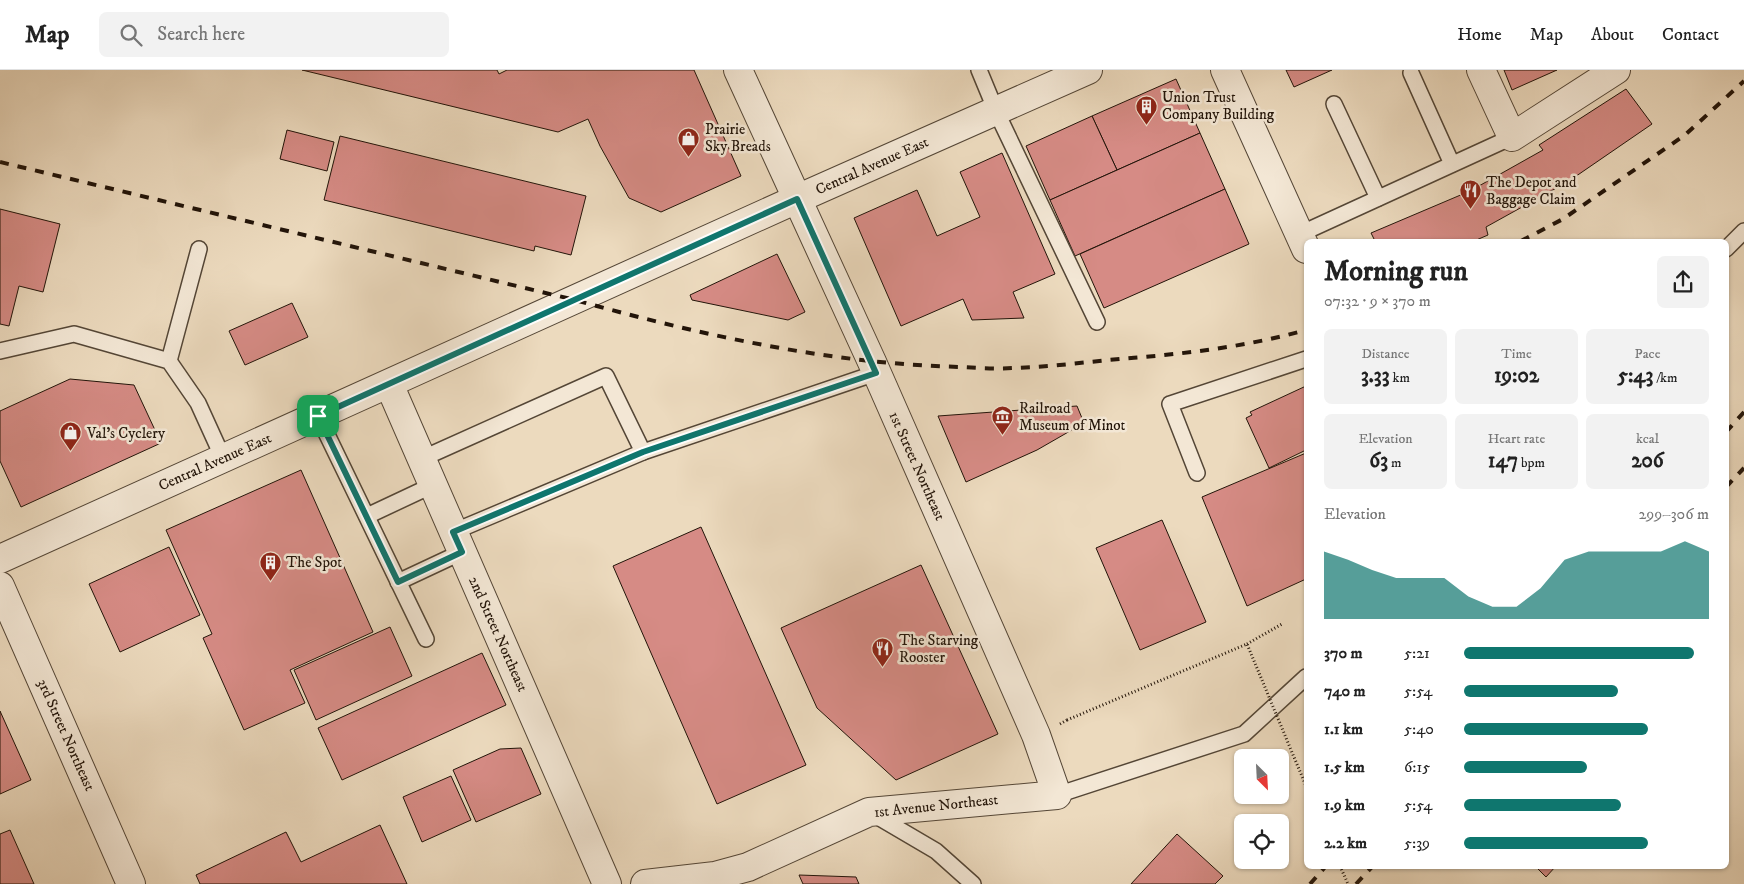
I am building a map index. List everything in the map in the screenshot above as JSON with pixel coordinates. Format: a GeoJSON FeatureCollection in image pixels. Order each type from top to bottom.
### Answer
{"type":"FeatureCollection","features":[{"type":"Feature","properties":{"kind":"street","name":"1st Street Northeast"},"geometry":{"type":"LineString","coordinates":[[738,70],[876,373],[1036,734],[1057,795]]}},
{"type":"Feature","properties":{"kind":"street","name":"Central Avenue East"},"geometry":{"type":"LineString","coordinates":[[0,559],[797,199],[1088,70]]}},
{"type":"Feature","properties":{"kind":"street"},"geometry":{"type":"LineString","coordinates":[[1225,70],[1303,241]]}},
{"type":"Feature","properties":{"kind":"street"},"geometry":{"type":"LineString","coordinates":[[1481,70],[1512,137],[1616,70]]}},
{"type":"Feature","properties":{"kind":"street","name":"2nd Street Northeast"},"geometry":{"type":"LineString","coordinates":[[389,384],[607,884]]}},
{"type":"Feature","properties":{"kind":"street","name":"3rd Street Northeast"},"geometry":{"type":"LineString","coordinates":[[0,586],[131,884]]}},
{"type":"Feature","properties":{"kind":"street","name":"1st Avenue Northeast"},"geometry":{"type":"LineString","coordinates":[[645,884],[715,876],[748,867],[870,812],[1057,795]]}},
{"type":"Feature","properties":{"kind":"lane"},"geometry":{"type":"LineString","coordinates":[[979,70],[996,111],[1097,322]]}},
{"type":"Feature","properties":{"kind":"lane"},"geometry":{"type":"LineString","coordinates":[[1411,72],[1452,164]]}},
{"type":"Feature","properties":{"kind":"lane"},"geometry":{"type":"LineString","coordinates":[[1334,104],[1378,198]]}},
{"type":"Feature","properties":{"kind":"lane"},"geometry":{"type":"LineString","coordinates":[[1306,239],[1378,198],[1512,137]]}},
{"type":"Feature","properties":{"kind":"lane"},"geometry":{"type":"LineString","coordinates":[[1729,246],[1744,231]]}},
{"type":"Feature","properties":{"kind":"lane"},"geometry":{"type":"LineString","coordinates":[[168,361],[199,249]]}},
{"type":"Feature","properties":{"kind":"lane"},"geometry":{"type":"LineString","coordinates":[[0,351],[74,334],[168,361],[198,403],[223,458]]}},
{"type":"Feature","properties":{"kind":"lane"},"geometry":{"type":"LineString","coordinates":[[1197,473],[1170,404],[1304,360]]}},
{"type":"Feature","properties":{"kind":"lane"},"geometry":{"type":"LineString","coordinates":[[398,582],[458,542],[643,452],[876,373]]}},
{"type":"Feature","properties":{"kind":"lane"},"geometry":{"type":"LineString","coordinates":[[421,458],[606,376],[643,452]]}},
{"type":"Feature","properties":{"kind":"lane"},"geometry":{"type":"LineString","coordinates":[[318,416],[426,639]]}},
{"type":"Feature","properties":{"kind":"lane"},"geometry":{"type":"LineString","coordinates":[[367,516],[433,485]]}},
{"type":"Feature","properties":{"kind":"lane"},"geometry":{"type":"LineString","coordinates":[[1057,795],[1244,734],[1304,679]]}},
{"type":"Feature","properties":{"kind":"lane"},"geometry":{"type":"LineString","coordinates":[[870,812],[936,851],[973,884]]}},
{"type":"Feature","properties":{"kind":"path"},"geometry":{"type":"LineString","coordinates":[[1067,720],[1247,644],[1282,624]]}},
{"type":"Feature","properties":{"kind":"path"},"geometry":{"type":"LineString","coordinates":[[1247,644],[1304,781]]}},
{"type":"Feature","properties":{"kind":"path"},"geometry":{"type":"LineString","coordinates":[[1341,869],[1348,884]]}},
{"type":"Feature","properties":{"kind":"building"},"geometry":{"type":"Polygon","coordinates":[[[302,70],[497,70],[499,74],[507,70],[694,70],[741,176],[661,212],[629,198],[600,146],[588,119],[558,132],[302,70]]]}},
{"type":"Feature","properties":{"kind":"building"},"geometry":{"type":"Polygon","coordinates":[[[1286,70],[1332,70],[1294,87],[1286,70]]]}},
{"type":"Feature","properties":{"kind":"building"},"geometry":{"type":"Polygon","coordinates":[[[1504,70],[1557,70],[1512,90],[1504,70]]]}},
{"type":"Feature","properties":{"kind":"building","name":"Union Trust Company Building"},"geometry":{"type":"Polygon","coordinates":[[[1176,79],[1200,133],[1117,170],[1092,116],[1176,79]]]}},
{"type":"Feature","properties":{"kind":"building"},"geometry":{"type":"Polygon","coordinates":[[[1626,89],[1652,124],[1569,181],[1486,227],[1488,235],[1479,239],[1374,239],[1371,233],[1470,191],[1543,150],[1539,145],[1626,89]]]}},
{"type":"Feature","properties":{"kind":"building"},"geometry":{"type":"Polygon","coordinates":[[[1092,116],[1117,170],[1050,200],[1026,146],[1092,116]]]}},
{"type":"Feature","properties":{"kind":"building"},"geometry":{"type":"Polygon","coordinates":[[[287,130],[334,142],[327,171],[280,159],[287,130]]]}},
{"type":"Feature","properties":{"kind":"building"},"geometry":{"type":"Polygon","coordinates":[[[1200,133],[1225,189],[1075,256],[1050,200],[1200,133]]]}},
{"type":"Feature","properties":{"kind":"building"},"geometry":{"type":"Polygon","coordinates":[[[340,136],[586,196],[571,255],[535,246],[534,251],[324,200],[340,136]]]}},
{"type":"Feature","properties":{"kind":"building"},"geometry":{"type":"Polygon","coordinates":[[[1002,153],[1055,274],[1013,292],[1024,318],[972,320],[963,299],[901,326],[854,218],[917,190],[937,236],[980,217],[960,172],[1002,153]]]}},
{"type":"Feature","properties":{"kind":"building"},"geometry":{"type":"Polygon","coordinates":[[[1225,189],[1249,244],[1104,308],[1080,254],[1225,189]]]}},
{"type":"Feature","properties":{"kind":"building"},"geometry":{"type":"Polygon","coordinates":[[[0,209],[60,224],[43,292],[19,286],[9,326],[0,324],[0,209]]]}},
{"type":"Feature","properties":{"kind":"building"},"geometry":{"type":"Polygon","coordinates":[[[777,254],[805,312],[788,320],[692,300],[690,295],[777,254]]]}},
{"type":"Feature","properties":{"kind":"building"},"geometry":{"type":"Polygon","coordinates":[[[292,303],[308,337],[245,365],[229,331],[292,303]]]}},
{"type":"Feature","properties":{"kind":"building","name":"Val's Cyclery"},"geometry":{"type":"Polygon","coordinates":[[[70,379],[134,385],[161,443],[21,507],[0,461],[0,411],[70,379]]]}},
{"type":"Feature","properties":{"kind":"building"},"geometry":{"type":"Polygon","coordinates":[[[1304,387],[1304,451],[1269,468],[1246,418],[1252,415],[1250,412],[1304,387]]]}},
{"type":"Feature","properties":{"kind":"building","name":"Railroad Museum of Minot"},"geometry":{"type":"Polygon","coordinates":[[[1077,406],[1084,423],[1037,450],[966,482],[938,416],[1077,406]]]}},
{"type":"Feature","properties":{"kind":"building"},"geometry":{"type":"Polygon","coordinates":[[[1304,454],[1304,580],[1247,606],[1202,497],[1304,454]]]}},
{"type":"Feature","properties":{"kind":"building","name":"The Spot"},"geometry":{"type":"Polygon","coordinates":[[[301,470],[373,632],[290,670],[305,703],[244,730],[203,638],[212,634],[166,530],[301,470]]]}},
{"type":"Feature","properties":{"kind":"building"},"geometry":{"type":"Polygon","coordinates":[[[1162,520],[1206,622],[1140,650],[1096,548],[1162,520]]]}},
{"type":"Feature","properties":{"kind":"building"},"geometry":{"type":"Polygon","coordinates":[[[701,527],[806,765],[717,804],[613,566],[701,527]]]}},
{"type":"Feature","properties":{"kind":"building"},"geometry":{"type":"Polygon","coordinates":[[[169,547],[200,615],[120,652],[89,584],[169,547]]]}},
{"type":"Feature","properties":{"kind":"building","name":"The Starving Rooster"},"geometry":{"type":"Polygon","coordinates":[[[921,565],[998,734],[896,780],[817,708],[781,628],[921,565]]]}},
{"type":"Feature","properties":{"kind":"building"},"geometry":{"type":"Polygon","coordinates":[[[390,627],[412,676],[316,720],[294,670],[390,627]]]}},
{"type":"Feature","properties":{"kind":"building"},"geometry":{"type":"Polygon","coordinates":[[[482,653],[506,705],[342,780],[318,728],[482,653]]]}},
{"type":"Feature","properties":{"kind":"building"},"geometry":{"type":"Polygon","coordinates":[[[0,711],[31,780],[0,794],[0,711]]]}},
{"type":"Feature","properties":{"kind":"building"},"geometry":{"type":"Polygon","coordinates":[[[521,748],[541,794],[476,822],[453,770],[500,749],[521,748]]]}},
{"type":"Feature","properties":{"kind":"building"},"geometry":{"type":"Polygon","coordinates":[[[451,776],[471,820],[422,842],[403,797],[451,776]]]}},
{"type":"Feature","properties":{"kind":"building"},"geometry":{"type":"Polygon","coordinates":[[[380,825],[407,884],[200,884],[196,875],[286,832],[301,862],[380,825]]]}},
{"type":"Feature","properties":{"kind":"building"},"geometry":{"type":"Polygon","coordinates":[[[10,830],[34,884],[0,884],[0,834],[10,830]]]}},
{"type":"Feature","properties":{"kind":"building"},"geometry":{"type":"Polygon","coordinates":[[[1177,834],[1223,876],[1215,884],[1131,884],[1177,834]]]}},
{"type":"Feature","properties":{"kind":"building"},"geometry":{"type":"Polygon","coordinates":[[[1538,869],[1553,869],[1546,877],[1538,869]]]}},
{"type":"Feature","properties":{"kind":"building"},"geometry":{"type":"Polygon","coordinates":[[[799,875],[856,877],[859,884],[803,884],[799,875]]]}},
{"type":"Feature","properties":{"kind":"railway"},"geometry":{"type":"LineString","coordinates":[[1525,239],[1563,219],[1685,135],[1744,81]]}},
{"type":"Feature","properties":{"kind":"railway"},"geometry":{"type":"LineString","coordinates":[[0,162],[575,300],[670,325],[766,346],[815,354],[913,365],[981,368],[1041,367],[1214,349],[1304,331]]}},
{"type":"Feature","properties":{"kind":"railway"},"geometry":{"type":"LineString","coordinates":[[1729,429],[1744,412]]}},
{"type":"Feature","properties":{"kind":"railway"},"geometry":{"type":"LineString","coordinates":[[1729,484],[1744,468]]}},
{"type":"Feature","properties":{"kind":"railway"},"geometry":{"type":"LineString","coordinates":[[1310,884],[1323,869]]}},
{"type":"Feature","properties":{"kind":"railway"},"geometry":{"type":"LineString","coordinates":[[1356,884],[1370,869]]}},
{"type":"Feature","properties":{"kind":"place","name":"Union Trust Company Building"},"geometry":{"type":"Point","coordinates":[1146,125]}},
{"type":"Feature","properties":{"kind":"place","name":"Prairie Sky Breads"},"geometry":{"type":"Point","coordinates":[689,157]}},
{"type":"Feature","properties":{"kind":"place","name":"The Depot and Baggage Claim"},"geometry":{"type":"Point","coordinates":[1470,210]}},
{"type":"Feature","properties":{"kind":"place","name":"Railroad Museum of Minot"},"geometry":{"type":"Point","coordinates":[1003,436]}},
{"type":"Feature","properties":{"kind":"place","name":"Val's Cyclery"},"geometry":{"type":"Point","coordinates":[71,452]}},
{"type":"Feature","properties":{"kind":"place","name":"The Spot"},"geometry":{"type":"Point","coordinates":[270,581]}},
{"type":"Feature","properties":{"kind":"place","name":"The Starving Rooster"},"geometry":{"type":"Point","coordinates":[883,668]}},
{"type":"Feature","properties":{"kind":"route"},"geometry":{"type":"LineString","coordinates":[[797,199],[876,373],[643,452],[453,532],[462,552],[398,582],[318,416],[797,199]]}}]}
